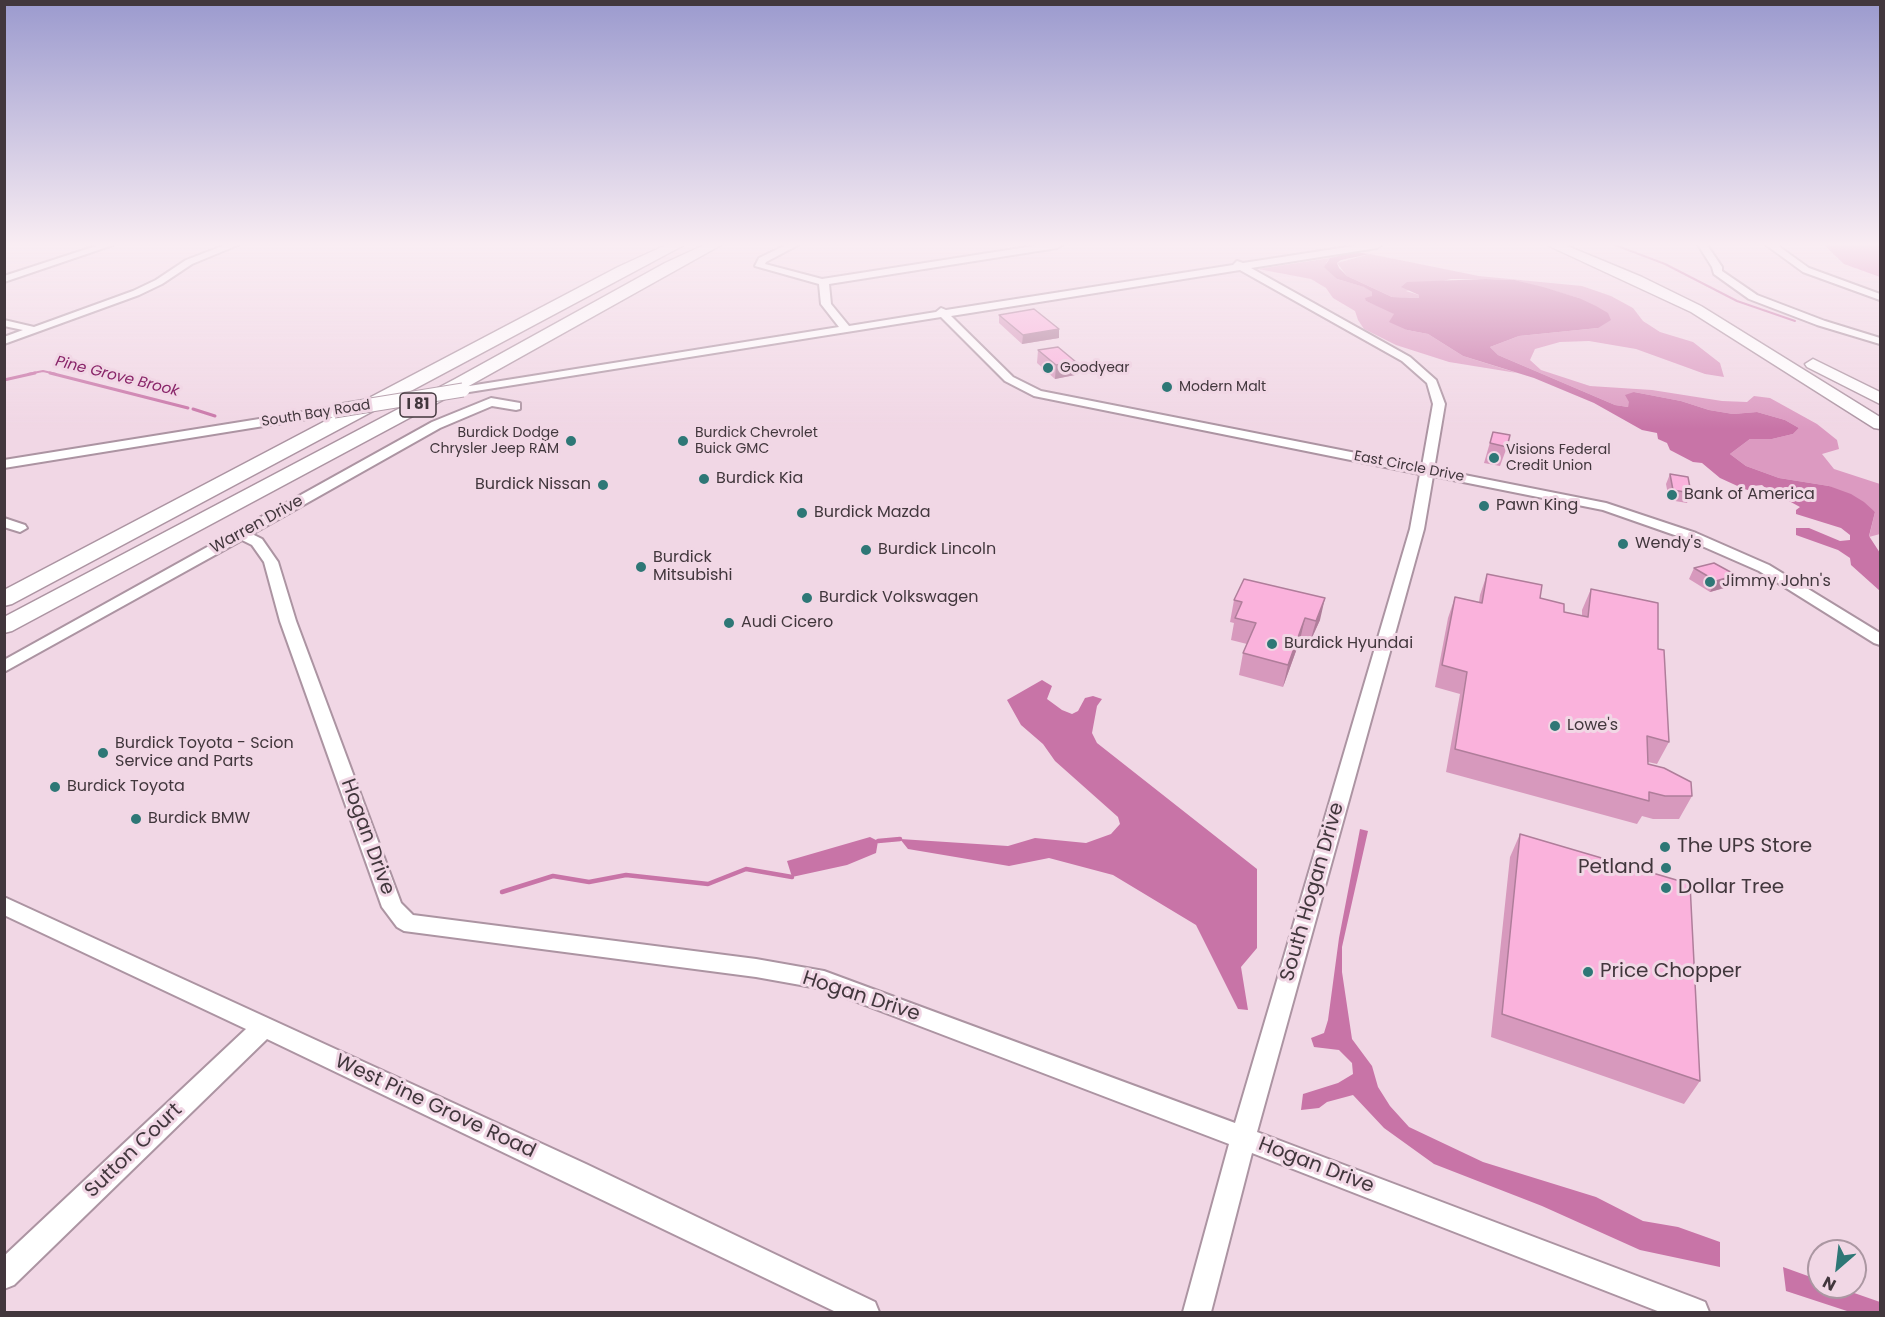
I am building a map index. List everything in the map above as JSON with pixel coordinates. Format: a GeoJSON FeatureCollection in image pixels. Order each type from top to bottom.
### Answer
{"type":"FeatureCollection","features":[{"type":"Feature","properties":{"kind":"highway","name":"I 81"},"geometry":{"type":"LineString","coordinates":[[4,599],[390,394],[544,306]]}},
{"type":"Feature","properties":{"kind":"highway"},"geometry":{"type":"LineString","coordinates":[[390,394],[554,306]]}},
{"type":"Feature","properties":{"kind":"highway"},"geometry":{"type":"LineString","coordinates":[[120,563],[578,306]]}},
{"type":"Feature","properties":{"kind":"highway","name":"I 81"},"geometry":{"type":"LineString","coordinates":[[4,626],[461,383],[597,306]]}},
{"type":"Feature","properties":{"kind":"highway"},"geometry":{"type":"LineString","coordinates":[[1691,306],[1881,424]]}},
{"type":"Feature","properties":{"kind":"highway"},"geometry":{"type":"LineString","coordinates":[[1714,306],[1753,327]]}},
{"type":"Feature","properties":{"kind":"highway"},"geometry":{"type":"LineString","coordinates":[[1881,399],[1806,359],[1881,405]]}},
{"type":"Feature","properties":{"kind":"street"},"geometry":{"type":"LineString","coordinates":[[4,341],[96,306]]}},
{"type":"Feature","properties":{"kind":"street"},"geometry":{"type":"LineString","coordinates":[[828,306],[844,326]]}},
{"type":"Feature","properties":{"kind":"street","name":"South Bay Road"},"geometry":{"type":"LineString","coordinates":[[4,464],[982,306]]}},
{"type":"Feature","properties":{"kind":"street","name":"South Hogan Drive"},"geometry":{"type":"LineString","coordinates":[[1197,1312],[1243,1138],[1417,529],[1439,404],[1432,382],[1406,359],[1313,306]]}},
{"type":"Feature","properties":{"kind":"street"},"geometry":{"type":"LineString","coordinates":[[1778,306],[1821,323],[1881,341]]}},
{"type":"Feature","properties":{"kind":"street"},"geometry":{"type":"LineString","coordinates":[[1803,306],[1881,332]]}},
{"type":"Feature","properties":{"kind":"street","name":"South Bay Road"},"geometry":{"type":"LineString","coordinates":[[627,364],[635,360],[844,326],[942,313]]}},
{"type":"Feature","properties":{"kind":"street","name":"East Circle Drive"},"geometry":{"type":"LineString","coordinates":[[942,313],[1009,379],[1038,394],[1588,503],[1680,532],[1764,568],[1881,640]]}},
{"type":"Feature","properties":{"kind":"street"},"geometry":{"type":"LineString","coordinates":[[4,323],[35,330]]}},
{"type":"Feature","properties":{"kind":"street","name":"Warren Drive"},"geometry":{"type":"LineString","coordinates":[[4,667],[457,415],[491,402],[516,406]]}},
{"type":"Feature","properties":{"kind":"street"},"geometry":{"type":"LineString","coordinates":[[4,522],[20,528]]}},
{"type":"Feature","properties":{"kind":"street","name":"Hogan Drive"},"geometry":{"type":"LineString","coordinates":[[241,534],[258,542],[271,562],[288,621],[392,907],[405,921],[425,928],[756,968],[824,980],[1695,1312]]}},
{"type":"Feature","properties":{"kind":"street","name":"West Pine Grove Road"},"geometry":{"type":"LineString","coordinates":[[4,905],[577,1173],[865,1312]]}},
{"type":"Feature","properties":{"kind":"street","name":"Sutton Court"},"geometry":{"type":"LineString","coordinates":[[4,1275],[264,1027]]}},
{"type":"Feature","properties":{"kind":"shaded area"},"geometry":{"type":"Polygon","coordinates":[[[1347,306],[1380,306],[1391,311],[1395,315],[1393,319],[1407,330],[1428,334],[1463,356],[1517,373],[1449,362],[1396,345],[1364,329],[1355,311],[1347,306]]]}},
{"type":"Feature","properties":{"kind":"shaded area"},"geometry":{"type":"Polygon","coordinates":[[[1378,306],[1597,306],[1608,313],[1611,320],[1598,328],[1519,336],[1490,347],[1498,355],[1615,405],[1628,407],[1629,402],[1625,395],[1634,392],[1733,414],[1757,412],[1785,420],[1799,428],[1793,434],[1772,439],[1750,439],[1730,454],[1746,466],[1779,478],[1829,486],[1851,494],[1875,512],[1869,536],[1880,553],[1880,591],[1851,565],[1850,558],[1838,550],[1796,535],[1796,528],[1809,528],[1840,541],[1850,540],[1850,535],[1841,528],[1796,514],[1796,510],[1800,507],[1789,501],[1782,493],[1769,491],[1762,485],[1753,486],[1752,491],[1720,478],[1702,463],[1693,462],[1670,450],[1667,443],[1658,439],[1657,433],[1642,430],[1594,403],[1534,378],[1463,356],[1428,334],[1407,330],[1389,322],[1394,314],[1378,306]]]}},
{"type":"Feature","properties":{"kind":"shaded area"},"geometry":{"type":"Polygon","coordinates":[[[1584,306],[1630,306],[1643,321],[1660,332],[1693,342],[1720,363],[1724,377],[1705,374],[1636,349],[1589,341],[1560,342],[1535,349],[1530,360],[1541,370],[1590,386],[1652,390],[1722,401],[1747,402],[1754,396],[1770,398],[1817,424],[1837,440],[1839,449],[1822,454],[1834,469],[1880,484],[1880,534],[1869,537],[1875,512],[1829,486],[1779,478],[1746,466],[1730,454],[1750,439],[1772,439],[1793,434],[1799,428],[1785,420],[1757,412],[1733,414],[1709,410],[1681,401],[1634,392],[1628,407],[1615,405],[1498,355],[1490,347],[1519,336],[1598,328],[1584,306]]]}},
{"type":"Feature","properties":{"kind":"shaded area"},"geometry":{"type":"Polygon","coordinates":[[[1042,680],[1052,686],[1047,699],[1072,714],[1078,711],[1085,698],[1093,696],[1102,699],[1097,706],[1092,733],[1097,743],[1257,869],[1257,948],[1241,967],[1248,1010],[1238,1009],[1196,925],[1113,875],[1049,858],[1009,866],[908,849],[900,839],[1008,846],[1035,838],[1086,843],[1111,834],[1120,824],[1118,817],[1055,761],[1043,744],[1021,725],[1007,700],[1042,680]]]}},
{"type":"Feature","properties":{"kind":"shaded area"},"geometry":{"type":"Polygon","coordinates":[[[1360,829],[1368,831],[1342,947],[1342,972],[1352,1039],[1372,1066],[1378,1087],[1390,1106],[1409,1127],[1483,1162],[1596,1197],[1643,1221],[1678,1227],[1720,1242],[1720,1267],[1640,1250],[1542,1206],[1434,1164],[1384,1128],[1353,1095],[1327,1102],[1319,1108],[1301,1110],[1303,1094],[1338,1083],[1353,1074],[1352,1063],[1339,1050],[1314,1047],[1311,1038],[1324,1033],[1328,1020],[1339,938],[1360,829]]]}},
{"type":"Feature","properties":{"kind":"shaded area"},"geometry":{"type":"Polygon","coordinates":[[[870,837],[878,841],[876,853],[847,865],[792,877],[787,861],[870,837]]]}},
{"type":"Feature","properties":{"kind":"shaded area"},"geometry":{"type":"Polygon","coordinates":[[[1783,1267],[1807,1276],[1807,1298],[1786,1291],[1783,1267]]]}},
{"type":"Feature","properties":{"kind":"shaded area"},"geometry":{"type":"Polygon","coordinates":[[[1867,1297],[1880,1302],[1880,1312],[1850,1312],[1810,1299],[1867,1297]]]}},
{"type":"Feature","properties":{"kind":"building"},"geometry":{"type":"Polygon","coordinates":[[[1034,309],[1059,329],[1023,335],[999,315],[1034,309]]]}},
{"type":"Feature","properties":{"kind":"building"},"geometry":{"type":"Polygon","coordinates":[[[1058,347],[1076,362],[1056,365],[1038,350],[1058,347]]]}},
{"type":"Feature","properties":{"kind":"building"},"geometry":{"type":"Polygon","coordinates":[[[1493,432],[1510,435],[1507,447],[1490,443],[1493,432]]]}},
{"type":"Feature","properties":{"kind":"building"},"geometry":{"type":"Polygon","coordinates":[[[1670,474],[1688,477],[1691,493],[1673,490],[1670,474]]]}},
{"type":"Feature","properties":{"kind":"building"},"geometry":{"type":"Polygon","coordinates":[[[1714,563],[1736,575],[1716,581],[1694,568],[1714,563]]]}},
{"type":"Feature","properties":{"kind":"building","name":"Lowe's"},"geometry":{"type":"Polygon","coordinates":[[[1487,574],[1542,585],[1540,598],[1564,604],[1564,612],[1588,617],[1591,589],[1658,603],[1658,649],[1664,650],[1669,742],[1647,736],[1648,764],[1664,768],[1691,782],[1692,796],[1665,796],[1649,792],[1649,801],[1455,749],[1467,672],[1442,665],[1455,597],[1482,603],[1487,574]]]}},
{"type":"Feature","properties":{"kind":"building"},"geometry":{"type":"Polygon","coordinates":[[[1244,579],[1325,598],[1316,621],[1305,618],[1288,665],[1243,653],[1256,623],[1235,618],[1242,602],[1234,600],[1244,579]]]}},
{"type":"Feature","properties":{"kind":"building","name":"Price Chopper"},"geometry":{"type":"Polygon","coordinates":[[[1520,834],[1690,884],[1700,1081],[1502,1014],[1520,834]]]}},
{"type":"Feature","properties":{"kind":"waterway"},"geometry":{"type":"LineString","coordinates":[[1753,306],[1795,321]]}},
{"type":"Feature","properties":{"kind":"waterway","name":"Pine Grove Brook"},"geometry":{"type":"LineString","coordinates":[[28,374],[43,371],[56,374]]}},
{"type":"Feature","properties":{"kind":"waterway","name":"Pine Grove Brook"},"geometry":{"type":"LineString","coordinates":[[4,380],[35,373]]}},
{"type":"Feature","properties":{"kind":"waterway","name":"Pine Grove Brook"},"geometry":{"type":"LineString","coordinates":[[50,373],[188,408]]}},
{"type":"Feature","properties":{"kind":"waterway","name":"Pine Grove Brook"},"geometry":{"type":"LineString","coordinates":[[193,409],[215,416]]}},
{"type":"Feature","properties":{"kind":"waterway"},"geometry":{"type":"LineString","coordinates":[[878,841],[900,839]]}},
{"type":"Feature","properties":{"kind":"waterway"},"geometry":{"type":"LineString","coordinates":[[502,892],[553,876],[589,882],[626,875],[708,884],[746,869],[792,877]]}},
{"type":"Feature","properties":{"kind":"place","name":"Goodyear"},"geometry":{"type":"Point","coordinates":[1048,368]}},
{"type":"Feature","properties":{"kind":"place","name":"Modern Malt"},"geometry":{"type":"Point","coordinates":[1167,387]}},
{"type":"Feature","properties":{"kind":"place","name":"Burdick Dodge Chrysler Jeep RAM"},"geometry":{"type":"Point","coordinates":[571,441]}},
{"type":"Feature","properties":{"kind":"place","name":"Burdick Chevrolet Buick GMC"},"geometry":{"type":"Point","coordinates":[683,441]}},
{"type":"Feature","properties":{"kind":"place","name":"Visions Federal Credit Union"},"geometry":{"type":"Point","coordinates":[1494,458]}},
{"type":"Feature","properties":{"kind":"place","name":"Burdick Kia"},"geometry":{"type":"Point","coordinates":[704,479]}},
{"type":"Feature","properties":{"kind":"place","name":"Burdick Nissan"},"geometry":{"type":"Point","coordinates":[603,485]}},
{"type":"Feature","properties":{"kind":"place","name":"Bank of America"},"geometry":{"type":"Point","coordinates":[1672,495]}},
{"type":"Feature","properties":{"kind":"place","name":"Pawn King"},"geometry":{"type":"Point","coordinates":[1484,506]}},
{"type":"Feature","properties":{"kind":"place","name":"Burdick Mazda"},"geometry":{"type":"Point","coordinates":[802,513]}},
{"type":"Feature","properties":{"kind":"place","name":"Wendy's"},"geometry":{"type":"Point","coordinates":[1623,544]}},
{"type":"Feature","properties":{"kind":"place","name":"Burdick Lincoln"},"geometry":{"type":"Point","coordinates":[866,550]}},
{"type":"Feature","properties":{"kind":"place","name":"Burdick Mitsubishi"},"geometry":{"type":"Point","coordinates":[641,567]}},
{"type":"Feature","properties":{"kind":"place","name":"Jimmy John's"},"geometry":{"type":"Point","coordinates":[1710,582]}},
{"type":"Feature","properties":{"kind":"place","name":"Burdick Volkswagen"},"geometry":{"type":"Point","coordinates":[807,598]}},
{"type":"Feature","properties":{"kind":"place","name":"Audi Cicero"},"geometry":{"type":"Point","coordinates":[729,623]}},
{"type":"Feature","properties":{"kind":"place","name":"Burdick Hyundai"},"geometry":{"type":"Point","coordinates":[1272,644]}},
{"type":"Feature","properties":{"kind":"place","name":"Lowe's"},"geometry":{"type":"Point","coordinates":[1555,726]}},
{"type":"Feature","properties":{"kind":"place","name":"Burdick Toyota - Scion Service and Parts"},"geometry":{"type":"Point","coordinates":[103,753]}},
{"type":"Feature","properties":{"kind":"place","name":"Burdick Toyota"},"geometry":{"type":"Point","coordinates":[55,787]}},
{"type":"Feature","properties":{"kind":"place","name":"Burdick BMW"},"geometry":{"type":"Point","coordinates":[136,819]}},
{"type":"Feature","properties":{"kind":"place","name":"The UPS Store"},"geometry":{"type":"Point","coordinates":[1665,847]}},
{"type":"Feature","properties":{"kind":"place","name":"Petland"},"geometry":{"type":"Point","coordinates":[1666,868]}},
{"type":"Feature","properties":{"kind":"place","name":"Dollar Tree"},"geometry":{"type":"Point","coordinates":[1666,888]}},
{"type":"Feature","properties":{"kind":"place","name":"Price Chopper"},"geometry":{"type":"Point","coordinates":[1588,972]}}]}
